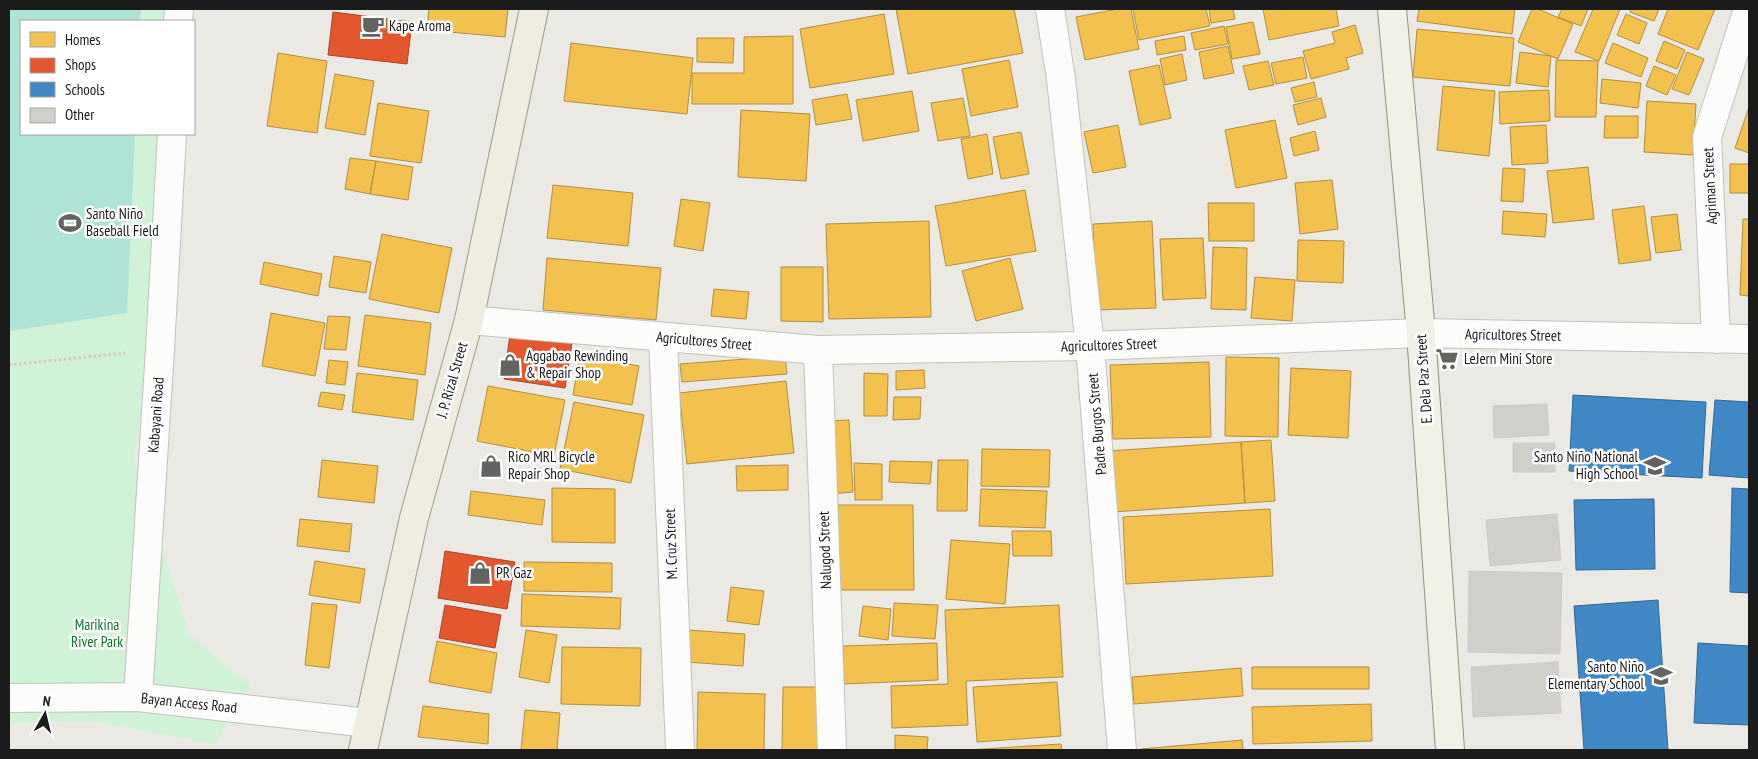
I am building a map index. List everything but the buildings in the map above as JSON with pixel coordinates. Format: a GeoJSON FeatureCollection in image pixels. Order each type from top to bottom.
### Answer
{"type":"FeatureCollection","features":[{"type":"Feature","properties":{"kind":"main road","name":"J. P. Rizal Street"},"geometry":{"type":"LineString","coordinates":[[363,750],[414,518],[469,320],[534,9]]}},
{"type":"Feature","properties":{"kind":"street","name":"Padre Burgos Street"},"geometry":{"type":"LineString","coordinates":[[1050,9],[1061,79],[1090,346],[1122,750]]}},
{"type":"Feature","properties":{"kind":"street","name":"E. Dela Paz Street"},"geometry":{"type":"LineString","coordinates":[[1392,9],[1421,333],[1450,750]]}},
{"type":"Feature","properties":{"kind":"street","name":"Agriman Street"},"geometry":{"type":"LineString","coordinates":[[1716,339],[1707,137],[1748,9]]}},
{"type":"Feature","properties":{"kind":"street","name":"Kabayani Road"},"geometry":{"type":"LineString","coordinates":[[138,697],[172,135]]}},
{"type":"Feature","properties":{"kind":"street","name":"Agricultores Street"},"geometry":{"type":"LineString","coordinates":[[469,320],[818,350],[1090,346],[1421,333],[1749,340]]}},
{"type":"Feature","properties":{"kind":"street","name":"M. Cruz Street"},"geometry":{"type":"LineString","coordinates":[[663,338],[680,750]]}},
{"type":"Feature","properties":{"kind":"street","name":"Nalugod Street"},"geometry":{"type":"LineString","coordinates":[[818,350],[832,750]]}},
{"type":"Feature","properties":{"kind":"street","name":"Bayan Access Road"},"geometry":{"type":"LineString","coordinates":[[9,698],[138,697],[368,723]]}},
{"type":"Feature","properties":{"kind":"path"},"geometry":{"type":"LineString","coordinates":[[9,365],[160,349]]}},
{"type":"Feature","properties":{"kind":"green space","name":"Marikina River Park"},"geometry":{"type":"Polygon","coordinates":[[[9,9],[195,9],[193,20],[20,20],[20,135],[178,135],[134,459],[189,634],[251,686],[215,744],[90,721],[9,723],[9,9]]]}},
{"type":"Feature","properties":{"kind":"green space","name":"Santo Niño Baseball Field"},"geometry":{"type":"Polygon","coordinates":[[[9,9],[141,9],[140,20],[20,20],[20,135],[135,135],[127,313],[9,331],[9,9]]]}},
{"type":"Feature","properties":{"kind":"place","name":"Kape Aroma"},"geometry":{"type":"Point","coordinates":[373,26]}},
{"type":"Feature","properties":{"kind":"place","name":"Santo Niño Baseball Field"},"geometry":{"type":"Point","coordinates":[70,223]}},
{"type":"Feature","properties":{"kind":"place","name":"LeJern Mini Store"},"geometry":{"type":"Point","coordinates":[1447,359]}},
{"type":"Feature","properties":{"kind":"place","name":"Aggabao Rewinding & Repair Shop"},"geometry":{"type":"Point","coordinates":[510,365]}},
{"type":"Feature","properties":{"kind":"place","name":"Rico MRL Bicycle Repair Shop"},"geometry":{"type":"Point","coordinates":[491,466]}},
{"type":"Feature","properties":{"kind":"place","name":"Santo Niño National High School"},"geometry":{"type":"Point","coordinates":[1655,466]}},
{"type":"Feature","properties":{"kind":"place","name":"PR Gaz"},"geometry":{"type":"Point","coordinates":[480,573]}},
{"type":"Feature","properties":{"kind":"place","name":"Santo Niño Elementary School"},"geometry":{"type":"Point","coordinates":[1661,676]}}]}
